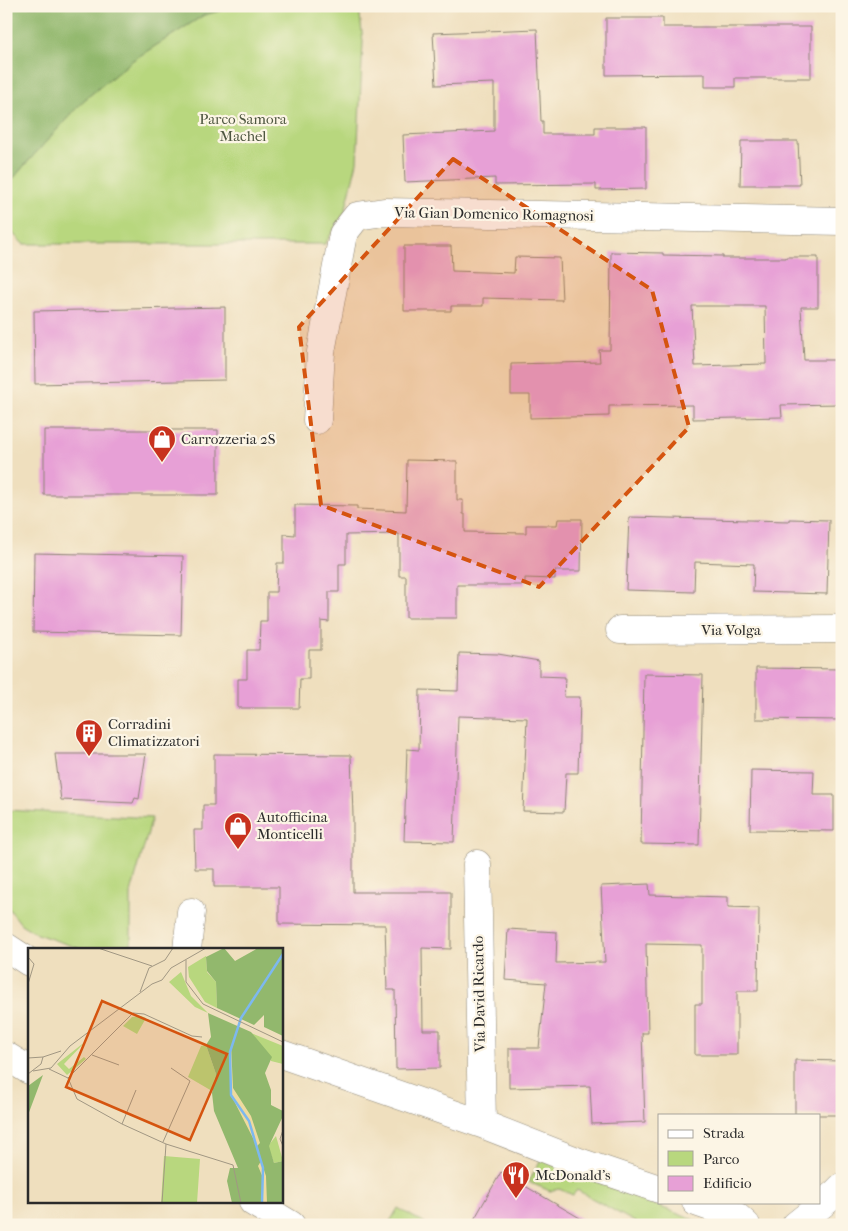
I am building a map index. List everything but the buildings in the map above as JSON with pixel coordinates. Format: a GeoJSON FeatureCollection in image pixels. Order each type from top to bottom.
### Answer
{"type":"FeatureCollection","features":[{"type":"Feature","properties":{"kind":"street","name":"Via Gian Domenico Romagnosi"},"geometry":{"type":"LineString","coordinates":[[317,420],[322,352],[343,234],[357,216],[384,212],[842,221]]}},
{"type":"Feature","properties":{"kind":"street","name":"Via Volga"},"geometry":{"type":"LineString","coordinates":[[620,630],[842,629]]}},
{"type":"Feature","properties":{"kind":"street","name":"Via David Ricardo"},"geometry":{"type":"LineString","coordinates":[[477,864],[482,1124]]}},
{"type":"Feature","properties":{"kind":"street"},"geometry":{"type":"LineString","coordinates":[[187,948],[191,912]]}},
{"type":"Feature","properties":{"kind":"street"},"geometry":{"type":"LineString","coordinates":[[6,947],[28,961]]}},
{"type":"Feature","properties":{"kind":"street"},"geometry":{"type":"LineString","coordinates":[[282,1054],[482,1124],[579,1162],[658,1190]]}},
{"type":"Feature","properties":{"kind":"street"},"geometry":{"type":"LineString","coordinates":[[6,1056],[28,1069]]}},
{"type":"Feature","properties":{"kind":"street"},"geometry":{"type":"LineString","coordinates":[[796,1225],[842,1187]]}},
{"type":"Feature","properties":{"kind":"street"},"geometry":{"type":"LineString","coordinates":[[256,1204],[291,1225]]}},
{"type":"Feature","properties":{"kind":"street"},"geometry":{"type":"LineString","coordinates":[[702,1204],[736,1216],[746,1225]]}},
{"type":"Feature","properties":{"kind":"highlighted area"},"geometry":{"type":"Polygon","coordinates":[[[453,159],[652,290],[689,427],[539,587],[321,505],[299,327],[453,159]]]}},
{"type":"Feature","properties":{"kind":"green space"},"geometry":{"type":"Polygon","coordinates":[[[6,6],[238,6],[204,15],[133,60],[84,100],[6,187],[6,6]]]}},
{"type":"Feature","properties":{"kind":"green space","name":"Parco Samora Machel"},"geometry":{"type":"Polygon","coordinates":[[[238,6],[359,6],[363,42],[357,162],[345,212],[325,244],[23,244],[6,226],[6,187],[23,167],[84,100],[133,60],[204,15],[238,6]]]}},
{"type":"Feature","properties":{"kind":"green space"},"geometry":{"type":"Polygon","coordinates":[[[6,810],[152,818],[131,893],[131,948],[78,948],[37,934],[21,924],[6,905],[6,810]]]}},
{"type":"Feature","properties":{"kind":"green space"},"geometry":{"type":"Polygon","coordinates":[[[541,1159],[706,1225],[640,1225],[577,1190],[573,1195],[559,1189],[550,1191],[529,1182],[541,1159]]]}},
{"type":"Feature","properties":{"kind":"green space"},"geometry":{"type":"Polygon","coordinates":[[[398,1208],[427,1225],[388,1225],[398,1208]]]}},
{"type":"Feature","properties":{"kind":"place","name":"Carrozzeria 2S"},"geometry":{"type":"Point","coordinates":[162,463]}},
{"type":"Feature","properties":{"kind":"place","name":"Corradini Climatizzatori"},"geometry":{"type":"Point","coordinates":[89,757]}},
{"type":"Feature","properties":{"kind":"place","name":"Autofficina Monticelli"},"geometry":{"type":"Point","coordinates":[238,850]}},
{"type":"Feature","properties":{"kind":"place","name":"McDonald's"},"geometry":{"type":"Point","coordinates":[516,1199]}}]}
